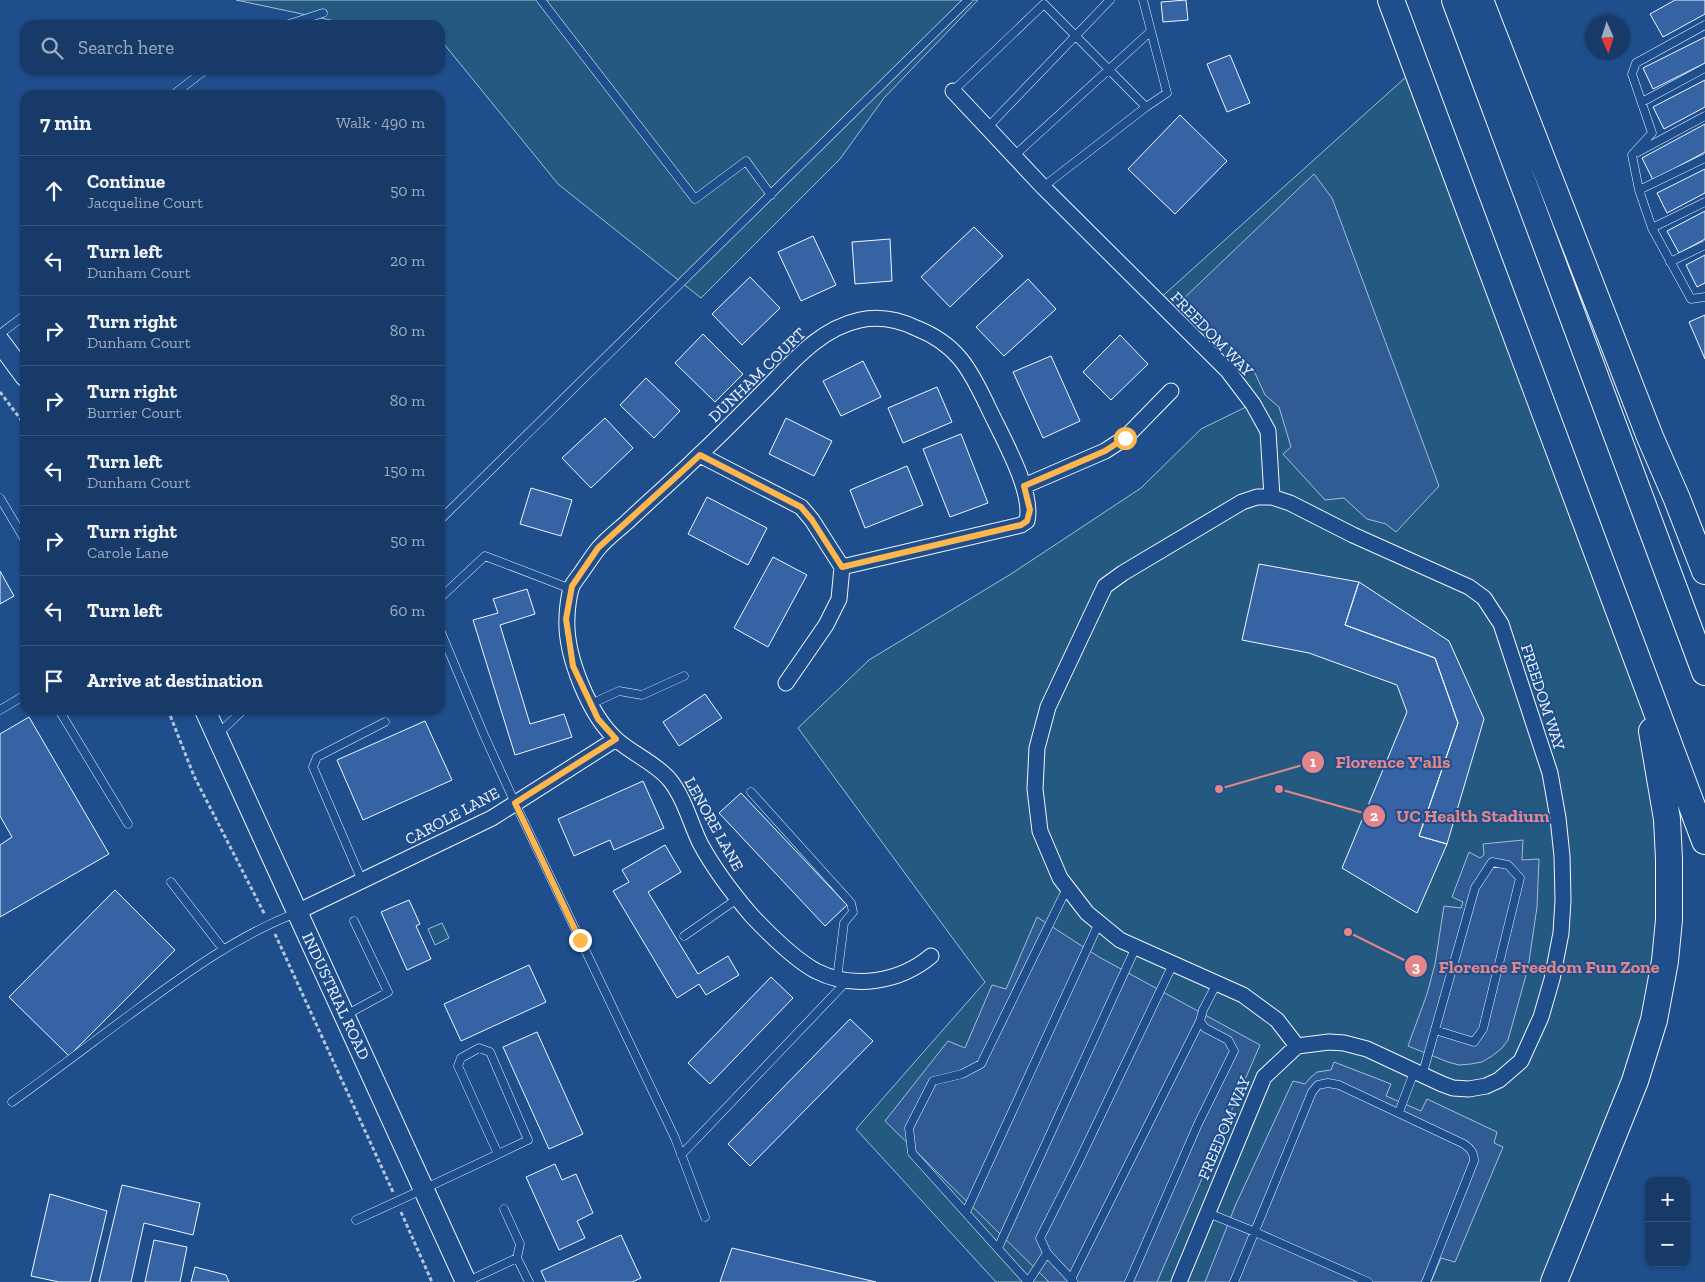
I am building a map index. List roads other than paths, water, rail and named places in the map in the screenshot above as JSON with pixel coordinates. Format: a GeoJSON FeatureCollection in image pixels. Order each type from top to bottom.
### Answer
{"type":"FeatureCollection","features":[{"type":"Feature","properties":{"kind":"highway"},"geometry":{"type":"LineString","coordinates":[[1391,0],[1705,841]]}},
{"type":"Feature","properties":{"kind":"highway"},"geometry":{"type":"LineString","coordinates":[[1455,0],[1705,672]]}},
{"type":"Feature","properties":{"kind":"highway"},"geometry":{"type":"LineString","coordinates":[[1480,0],[1650,437],[1677,499],[1705,572]]}},
{"type":"Feature","properties":{"kind":"highway"},"geometry":{"type":"LineString","coordinates":[[1554,1282],[1636,1081],[1654,1020],[1665,961],[1670,895],[1667,819],[1642,671]]}},
{"type":"Feature","properties":{"kind":"main road"},"geometry":{"type":"LineString","coordinates":[[0,342],[20,369]]}},
{"type":"Feature","properties":{"kind":"main road","name":"INDUSTRIAL ROAD"},"geometry":{"type":"LineString","coordinates":[[207,715],[466,1282]]}},
{"type":"Feature","properties":{"kind":"street","name":"FREEDOM WAY"},"geometry":{"type":"LineString","coordinates":[[953,91],[1043,187],[1228,372],[1253,404],[1268,431],[1272,497],[1290,503],[1352,535],[1469,588],[1484,598],[1501,624],[1550,773],[1562,856],[1563,900],[1561,933],[1552,979],[1541,1017],[1521,1061],[1499,1080],[1486,1086],[1453,1088],[1418,1074],[1367,1049],[1344,1043],[1329,1042],[1297,1046],[1264,1077],[1179,1282]]}},
{"type":"Feature","properties":{"kind":"street","name":"DUNHAM COURT"},"geometry":{"type":"LineString","coordinates":[[616,739],[598,719],[573,666],[566,619],[572,589],[598,548],[700,455],[795,360],[823,336],[843,325],[862,320],[882,319],[904,322],[944,343],[963,360],[976,381],[1024,486],[1030,510],[1027,521],[1021,525],[842,567]]}},
{"type":"Feature","properties":{"kind":"street"},"geometry":{"type":"LineString","coordinates":[[1024,486],[1105,451],[1125,438],[1171,391]]}},
{"type":"Feature","properties":{"kind":"street"},"geometry":{"type":"LineString","coordinates":[[700,455],[801,507],[812,520],[842,567],[839,599],[826,625],[786,683]]}},
{"type":"Feature","properties":{"kind":"street"},"geometry":{"type":"LineString","coordinates":[[1272,497],[1257,497],[1242,502],[1123,573],[1105,586],[1048,707],[1037,748],[1034,790],[1040,831],[1060,878],[1087,913],[1120,940],[1243,995],[1277,1020],[1297,1046]]}},
{"type":"Feature","properties":{"kind":"street","name":"CAROLE LANE"},"geometry":{"type":"LineString","coordinates":[[297,912],[492,818],[616,739]]}},
{"type":"Feature","properties":{"kind":"street","name":"LENORE LANE"},"geometry":{"type":"LineString","coordinates":[[616,739],[670,780],[701,844],[737,899],[783,947],[815,970],[843,979],[877,980],[898,976],[920,965],[932,956]]}},
{"type":"Feature","properties":{"kind":"lane"},"geometry":{"type":"LineString","coordinates":[[541,0],[695,199],[746,161],[771,195]]}},
{"type":"Feature","properties":{"kind":"lane"},"geometry":{"type":"LineString","coordinates":[[445,515],[968,0]]}},
{"type":"Feature","properties":{"kind":"lane"},"geometry":{"type":"LineString","coordinates":[[988,128],[1110,0]]}},
{"type":"Feature","properties":{"kind":"lane"},"geometry":{"type":"LineString","coordinates":[[1043,187],[1146,107],[1167,93],[1143,0]]}},
{"type":"Feature","properties":{"kind":"lane"},"geometry":{"type":"LineString","coordinates":[[953,91],[1044,4],[1146,107]]}},
{"type":"Feature","properties":{"kind":"lane"},"geometry":{"type":"LineString","coordinates":[[301,20],[323,13]]}},
{"type":"Feature","properties":{"kind":"lane"},"geometry":{"type":"LineString","coordinates":[[1632,155],[1652,133],[1632,74],[1636,63],[1705,25]]}},
{"type":"Feature","properties":{"kind":"lane"},"geometry":{"type":"LineString","coordinates":[[1014,156],[1151,31]]}},
{"type":"Feature","properties":{"kind":"lane"},"geometry":{"type":"LineString","coordinates":[[1642,102],[1705,68]]}},
{"type":"Feature","properties":{"kind":"lane"},"geometry":{"type":"LineString","coordinates":[[179,90],[199,75]]}},
{"type":"Feature","properties":{"kind":"lane"},"geometry":{"type":"LineString","coordinates":[[1632,155],[1705,116]]}},
{"type":"Feature","properties":{"kind":"lane"},"geometry":{"type":"LineString","coordinates":[[1632,155],[1639,190],[1652,228],[1691,299],[1705,297]]}},
{"type":"Feature","properties":{"kind":"lane"},"geometry":{"type":"LineString","coordinates":[[1639,190],[1705,158]]}},
{"type":"Feature","properties":{"kind":"lane"},"geometry":{"type":"LineString","coordinates":[[1652,228],[1705,202]]}},
{"type":"Feature","properties":{"kind":"lane"},"geometry":{"type":"LineString","coordinates":[[1670,262],[1705,245]]}},
{"type":"Feature","properties":{"kind":"lane"},"geometry":{"type":"LineString","coordinates":[[0,334],[20,319]]}},
{"type":"Feature","properties":{"kind":"lane"},"geometry":{"type":"LineString","coordinates":[[0,498],[20,532]]}},
{"type":"Feature","properties":{"kind":"lane"},"geometry":{"type":"LineString","coordinates":[[445,593],[485,556],[572,589]]}},
{"type":"Feature","properties":{"kind":"lane"},"geometry":{"type":"LineString","coordinates":[[445,642],[515,803],[675,1138],[705,1217]]}},
{"type":"Feature","properties":{"kind":"lane"},"geometry":{"type":"LineString","coordinates":[[591,704],[619,691],[642,695],[684,676]]}},
{"type":"Feature","properties":{"kind":"lane"},"geometry":{"type":"LineString","coordinates":[[0,710],[20,698]]}},
{"type":"Feature","properties":{"kind":"lane"},"geometry":{"type":"LineString","coordinates":[[62,715],[128,824]]}},
{"type":"Feature","properties":{"kind":"lane"},"geometry":{"type":"LineString","coordinates":[[216,735],[238,715]]}},
{"type":"Feature","properties":{"kind":"lane"},"geometry":{"type":"LineString","coordinates":[[362,881],[313,767],[317,758],[385,722]]}},
{"type":"Feature","properties":{"kind":"lane"},"geometry":{"type":"LineString","coordinates":[[681,1155],[843,979],[844,923],[853,912],[851,903],[751,792]]}},
{"type":"Feature","properties":{"kind":"lane"},"geometry":{"type":"LineString","coordinates":[[1399,1112],[1418,1074],[1435,1030],[1475,888],[1492,862],[1508,865],[1520,878],[1483,1029],[1474,1042],[1435,1030]]}},
{"type":"Feature","properties":{"kind":"lane"},"geometry":{"type":"LineString","coordinates":[[171,882],[223,949]]}},
{"type":"Feature","properties":{"kind":"lane"},"geometry":{"type":"LineString","coordinates":[[1048,1253],[1028,1282],[912,1153],[909,1128],[933,1081],[962,1074],[981,1064],[1067,888]]}},
{"type":"Feature","properties":{"kind":"lane"},"geometry":{"type":"LineString","coordinates":[[684,936],[737,899]]}},
{"type":"Feature","properties":{"kind":"lane"},"geometry":{"type":"LineString","coordinates":[[12,1102],[153,997],[223,949],[269,923],[297,912]]}},
{"type":"Feature","properties":{"kind":"lane"},"geometry":{"type":"LineString","coordinates":[[346,1016],[388,992],[354,921]]}},
{"type":"Feature","properties":{"kind":"lane"},"geometry":{"type":"LineString","coordinates":[[966,1212],[1099,923]]}},
{"type":"Feature","properties":{"kind":"lane"},"geometry":{"type":"LineString","coordinates":[[998,1248],[1136,947]]}},
{"type":"Feature","properties":{"kind":"lane"},"geometry":{"type":"LineString","coordinates":[[1174,964],[1040,1238],[1048,1253],[1072,1280],[1200,1021],[1202,1010],[1218,984]]}},
{"type":"Feature","properties":{"kind":"lane"},"geometry":{"type":"LineString","coordinates":[[1129,1282],[1198,1124],[1234,1051],[1228,1040],[1205,1028],[1200,1021]]}},
{"type":"Feature","properties":{"kind":"lane"},"geometry":{"type":"LineString","coordinates":[[356,1220],[423,1189],[498,1154],[528,1140],[490,1052],[479,1048],[461,1058],[458,1066],[498,1154]]}},
{"type":"Feature","properties":{"kind":"lane"},"geometry":{"type":"LineString","coordinates":[[1234,1282],[1312,1092],[1318,1085],[1328,1083],[1339,1085],[1464,1144],[1471,1149],[1474,1155],[1474,1161],[1426,1282]]}},
{"type":"Feature","properties":{"kind":"lane"},"geometry":{"type":"LineString","coordinates":[[504,1209],[520,1244],[517,1258],[529,1282]]}},
{"type":"Feature","properties":{"kind":"lane"},"geometry":{"type":"LineString","coordinates":[[1208,1213],[1368,1282]]}},
{"type":"Feature","properties":{"kind":"lane"},"geometry":{"type":"LineString","coordinates":[[466,1282],[517,1258]]}},
{"type":"Feature","properties":{"kind":"place","name":"Florence Y'alls"},"geometry":{"type":"Point","coordinates":[1219,789]}},
{"type":"Feature","properties":{"kind":"place","name":"UC Health Stadium"},"geometry":{"type":"Point","coordinates":[1279,789]}},
{"type":"Feature","properties":{"kind":"place","name":"Florence Freedom Fun Zone"},"geometry":{"type":"Point","coordinates":[1348,932]}}]}
